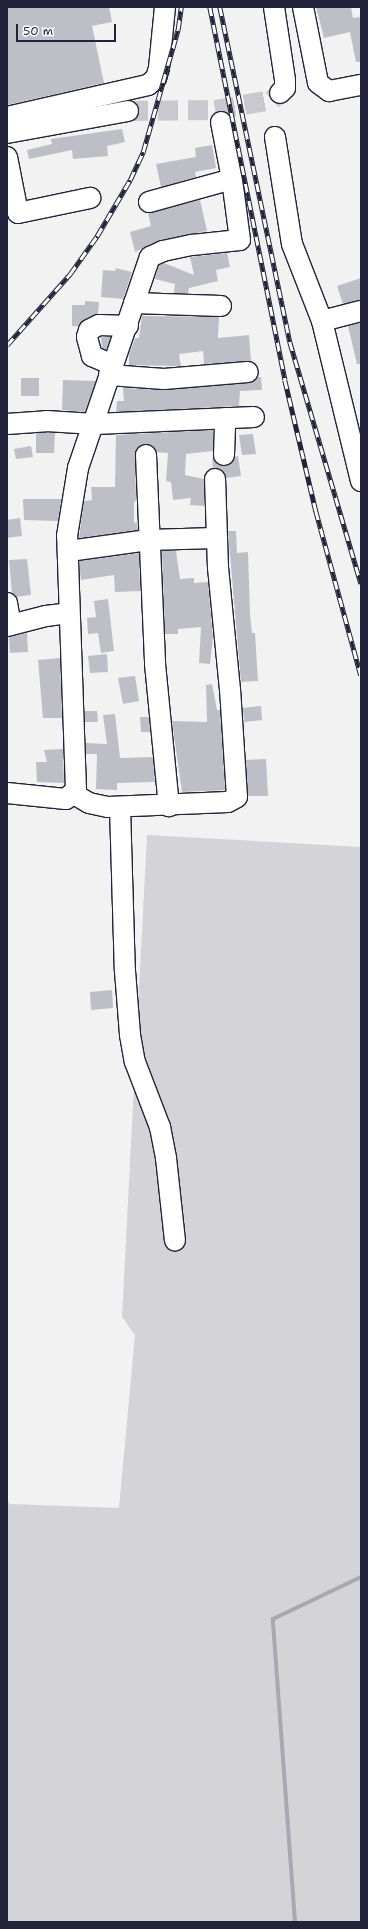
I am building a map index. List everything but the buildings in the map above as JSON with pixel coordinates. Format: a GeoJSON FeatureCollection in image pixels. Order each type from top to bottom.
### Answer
{"type":"FeatureCollection","features":[{"type":"Feature","properties":{"kind":"street"},"geometry":{"type":"LineString","coordinates":[[7,117],[148,85],[156,78],[159,68],[165,7]]}},
{"type":"Feature","properties":{"kind":"street"},"geometry":{"type":"LineString","coordinates":[[274,7],[286,80],[285,88],[280,93]]}},
{"type":"Feature","properties":{"kind":"street"},"geometry":{"type":"LineString","coordinates":[[303,7],[314,74],[318,83],[329,90],[361,85]]}},
{"type":"Feature","properties":{"kind":"street"},"geometry":{"type":"LineString","coordinates":[[7,133],[128,111]]}},
{"type":"Feature","properties":{"kind":"street"},"geometry":{"type":"LineString","coordinates":[[7,793],[66,799],[74,794],[76,790],[76,738],[69,613],[69,515],[78,468],[111,370],[128,326],[134,303],[150,257],[163,251],[192,245],[240,240],[232,179],[221,122]]}},
{"type":"Feature","properties":{"kind":"street"},"geometry":{"type":"LineString","coordinates":[[275,137],[292,244],[322,321],[361,481]]}},
{"type":"Feature","properties":{"kind":"street"},"geometry":{"type":"LineString","coordinates":[[7,157],[18,213],[90,198]]}},
{"type":"Feature","properties":{"kind":"street"},"geometry":{"type":"LineString","coordinates":[[149,202],[232,179]]}},
{"type":"Feature","properties":{"kind":"street"},"geometry":{"type":"LineString","coordinates":[[134,303],[221,306]]}},
{"type":"Feature","properties":{"kind":"street"},"geometry":{"type":"LineString","coordinates":[[322,321],[361,311]]}},
{"type":"Feature","properties":{"kind":"street"},"geometry":{"type":"LineString","coordinates":[[128,326],[99,325],[89,330],[87,337],[92,356],[111,370],[164,379],[248,372]]}},
{"type":"Feature","properties":{"kind":"street"},"geometry":{"type":"LineString","coordinates":[[7,424],[46,421],[94,424],[254,417]]}},
{"type":"Feature","properties":{"kind":"street"},"geometry":{"type":"LineString","coordinates":[[224,455],[225,418]]}},
{"type":"Feature","properties":{"kind":"street"},"geometry":{"type":"LineString","coordinates":[[146,454],[148,540],[155,664],[169,806]]}},
{"type":"Feature","properties":{"kind":"street"},"geometry":{"type":"LineString","coordinates":[[74,794],[89,803],[120,807],[169,806],[228,802],[233,801],[238,792],[216,538],[215,479]]}},
{"type":"Feature","properties":{"kind":"street"},"geometry":{"type":"LineString","coordinates":[[69,551],[148,540],[216,538]]}},
{"type":"Feature","properties":{"kind":"street"},"geometry":{"type":"LineString","coordinates":[[7,603],[9,626],[46,616],[69,613]]}},
{"type":"Feature","properties":{"kind":"street"},"geometry":{"type":"LineString","coordinates":[[120,807],[125,971],[130,1035],[136,1067],[160,1127],[166,1158],[175,1241]]}},
{"type":"Feature","properties":{"kind":"shaded area"},"geometry":{"type":"Polygon","coordinates":[[[147,835],[361,847],[361,1922],[7,1922],[7,1501],[10,1504],[119,1508],[135,1335],[122,1317],[147,835]]]}},
{"type":"Feature","properties":{"kind":"waterway"},"geometry":{"type":"LineString","coordinates":[[295,1922],[273,1619],[361,1577]]}},
{"type":"Feature","properties":{"kind":"tunnel"},"geometry":{"type":"LineString","coordinates":[[128,111],[215,110],[272,100],[280,93]]}},
{"type":"Feature","properties":{"kind":"railway"},"geometry":{"type":"LineString","coordinates":[[7,345],[70,274],[97,236],[130,180],[143,152],[178,29],[181,7]]}},
{"type":"Feature","properties":{"kind":"railway"},"geometry":{"type":"LineString","coordinates":[[210,7],[285,380],[316,511],[361,675]]}},
{"type":"Feature","properties":{"kind":"railway"},"geometry":{"type":"LineString","coordinates":[[220,7],[290,342],[361,584]]}}]}
